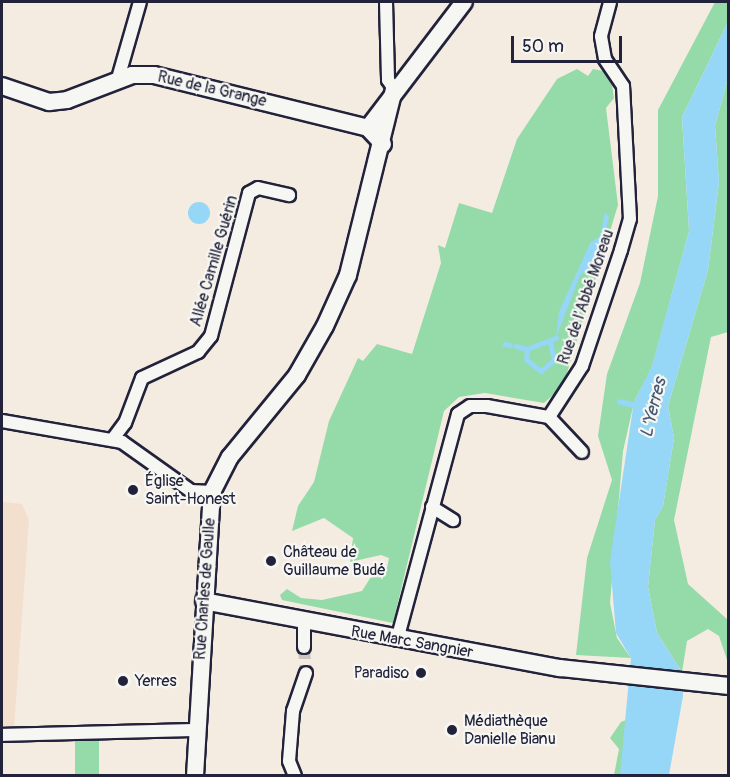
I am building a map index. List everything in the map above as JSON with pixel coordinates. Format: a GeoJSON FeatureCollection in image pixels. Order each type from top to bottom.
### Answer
{"type":"FeatureCollection","features":[{"type":"Feature","properties":{"kind":"street"},"geometry":{"type":"LineString","coordinates":[[117,82],[140,2]]}},
{"type":"Feature","properties":{"kind":"street"},"geometry":{"type":"LineString","coordinates":[[386,2],[388,80],[394,89]]}},
{"type":"Feature","properties":{"kind":"street"},"geometry":{"type":"LineString","coordinates":[[383,144],[368,128],[394,89],[464,2]]}},
{"type":"Feature","properties":{"kind":"street","name":"Rue de l'Abbé Moreau"},"geometry":{"type":"LineString","coordinates":[[549,417],[582,366],[630,219],[623,86],[603,49],[610,2]]}},
{"type":"Feature","properties":{"kind":"street","name":"Rue de la Grange"},"geometry":{"type":"LineString","coordinates":[[2,86],[49,102],[80,97],[117,82],[154,75],[368,128]]}},
{"type":"Feature","properties":{"kind":"street","name":"Rue Charles de Gaulle"},"geometry":{"type":"LineString","coordinates":[[195,776],[212,492],[230,457],[297,375],[325,326],[348,275],[383,144],[394,89]]}},
{"type":"Feature","properties":{"kind":"street","name":"Allée Camille Guérin"},"geometry":{"type":"LineString","coordinates":[[112,440],[125,423],[142,378],[198,352],[211,336],[249,193],[258,188],[289,195]]}},
{"type":"Feature","properties":{"kind":"street"},"geometry":{"type":"LineString","coordinates":[[397,640],[458,414],[470,406],[487,406],[549,417],[582,452]]}},
{"type":"Feature","properties":{"kind":"street"},"geometry":{"type":"LineString","coordinates":[[2,420],[112,440],[137,449],[191,490],[212,492]]}},
{"type":"Feature","properties":{"kind":"street"},"geometry":{"type":"LineString","coordinates":[[432,507],[453,520]]}},
{"type":"Feature","properties":{"kind":"street","name":"Rue Marc Sangnier"},"geometry":{"type":"LineString","coordinates":[[204,601],[397,640],[621,676],[729,686]]}},
{"type":"Feature","properties":{"kind":"street"},"geometry":{"type":"LineString","coordinates":[[304,622],[304,647]]}},
{"type":"Feature","properties":{"kind":"street"},"geometry":{"type":"LineString","coordinates":[[295,776],[289,761],[293,711],[306,673]]}},
{"type":"Feature","properties":{"kind":"street"},"geometry":{"type":"LineString","coordinates":[[2,735],[197,730]]}},
{"type":"Feature","properties":{"kind":"shaded area"},"geometry":{"type":"Polygon","coordinates":[[[2,502],[22,504],[29,520],[14,728],[2,728],[2,502]]]}},
{"type":"Feature","properties":{"kind":"green space"},"geometry":{"type":"Polygon","coordinates":[[[715,2],[728,2],[728,22],[682,117],[689,231],[652,367],[634,402],[617,403],[633,407],[623,451],[610,603],[617,638],[631,658],[576,655],[587,558],[612,480],[598,436],[607,374],[640,283],[658,196],[658,110],[715,2]]]}},
{"type":"Feature","properties":{"kind":"green space"},"geometry":{"type":"Polygon","coordinates":[[[577,69],[588,76],[593,69],[603,71],[612,85],[614,98],[606,108],[618,205],[563,386],[544,403],[485,393],[459,397],[444,411],[393,623],[282,600],[280,595],[287,589],[301,598],[322,600],[362,591],[378,566],[387,568],[389,558],[381,555],[350,562],[353,538],[324,518],[292,531],[298,506],[314,482],[329,421],[358,358],[363,361],[377,344],[412,354],[441,263],[438,245],[445,248],[459,203],[492,213],[517,139],[557,79],[577,69]]]}},
{"type":"Feature","properties":{"kind":"green space"},"geometry":{"type":"Polygon","coordinates":[[[728,78],[728,332],[711,337],[674,520],[688,584],[728,620],[728,663],[719,636],[708,629],[687,641],[682,672],[657,633],[648,587],[655,520],[663,506],[674,438],[668,406],[708,270],[719,182],[715,126],[728,78]]]}},
{"type":"Feature","properties":{"kind":"green space"},"geometry":{"type":"Polygon","coordinates":[[[633,717],[635,775],[614,775],[619,749],[610,738],[621,722],[633,717]]]}},
{"type":"Feature","properties":{"kind":"green space"},"geometry":{"type":"Polygon","coordinates":[[[75,739],[99,739],[99,776],[75,776],[75,739]]]}},
{"type":"Feature","properties":{"kind":"water","name":"L'Yerres"},"geometry":{"type":"Polygon","coordinates":[[[728,22],[728,78],[715,126],[719,182],[708,270],[668,406],[674,438],[663,506],[655,520],[648,587],[657,633],[682,672],[683,696],[669,775],[620,775],[631,658],[616,633],[610,561],[633,408],[617,404],[618,399],[634,402],[652,366],[689,231],[682,117],[728,22]]]}},
{"type":"Feature","properties":{"kind":"water"},"geometry":{"type":"Polygon","coordinates":[[[199,202],[207,205],[210,213],[207,221],[199,224],[191,221],[188,213],[191,205],[199,202]]]}},
{"type":"Feature","properties":{"kind":"water"},"geometry":{"type":"Polygon","coordinates":[[[605,212],[609,217],[604,237],[589,269],[580,275],[556,338],[559,312],[590,243],[600,236],[605,212]]]}},
{"type":"Feature","properties":{"kind":"waterway"},"geometry":{"type":"LineString","coordinates":[[516,346],[527,349],[556,338]]}},
{"type":"Feature","properties":{"kind":"waterway"},"geometry":{"type":"LineString","coordinates":[[527,349],[527,360],[541,371],[554,360],[550,343]]}},
{"type":"Feature","properties":{"kind":"waterway"},"geometry":{"type":"LineString","coordinates":[[505,344],[510,345]]}},
{"type":"Feature","properties":{"kind":"tunnel"},"geometry":{"type":"LineString","coordinates":[[304,647],[306,673]]}},
{"type":"Feature","properties":{"kind":"place","name":"Église Saint-Honest"},"geometry":{"type":"Point","coordinates":[133,490]}},
{"type":"Feature","properties":{"kind":"place","name":"Château de Guillaume Budé"},"geometry":{"type":"Point","coordinates":[271,561]}},
{"type":"Feature","properties":{"kind":"place","name":"Paradiso"},"geometry":{"type":"Point","coordinates":[421,673]}},
{"type":"Feature","properties":{"kind":"place","name":"Yerres"},"geometry":{"type":"Point","coordinates":[123,681]}},
{"type":"Feature","properties":{"kind":"place","name":"Médiathèque Danielle Bianu"},"geometry":{"type":"Point","coordinates":[452,730]}}]}
